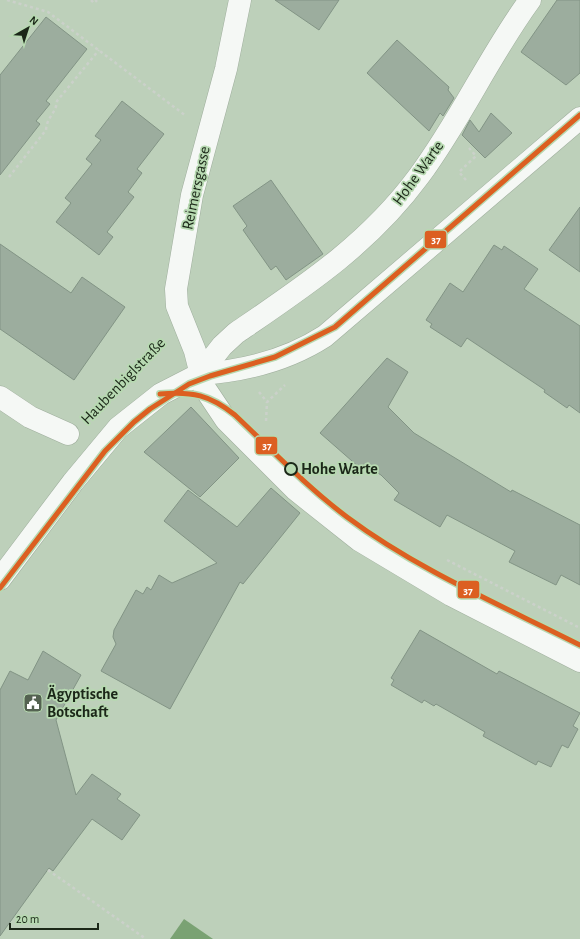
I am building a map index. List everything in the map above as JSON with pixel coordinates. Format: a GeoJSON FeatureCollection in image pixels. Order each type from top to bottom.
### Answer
{"type":"FeatureCollection","features":[{"type":"Feature","properties":{"kind":"street","name":"Reimersgasse"},"geometry":{"type":"LineString","coordinates":[[240,0],[226,69],[192,195],[176,289],[176,306],[184,329],[195,351],[204,387],[226,420],[296,490],[359,540],[451,594],[580,661]]}},
{"type":"Feature","properties":{"kind":"street","name":"Hohe Warte"},"geometry":{"type":"LineString","coordinates":[[0,579],[73,482],[118,428],[133,414],[161,394],[200,374],[222,346],[236,333],[342,258],[378,224],[419,177],[530,0]]}},
{"type":"Feature","properties":{"kind":"street"},"geometry":{"type":"LineString","coordinates":[[200,374],[241,370],[286,356],[310,346],[325,336],[580,118]]}},
{"type":"Feature","properties":{"kind":"street","name":"Haubenbiglstraße"},"geometry":{"type":"LineString","coordinates":[[0,397],[30,417],[68,434]]}},
{"type":"Feature","properties":{"kind":"path"},"geometry":{"type":"LineString","coordinates":[[7,0],[48,12],[208,132]]}},
{"type":"Feature","properties":{"kind":"path"},"geometry":{"type":"LineString","coordinates":[[91,0],[94,3],[97,0]]}},
{"type":"Feature","properties":{"kind":"path"},"geometry":{"type":"LineString","coordinates":[[10,177],[46,130],[47,120],[56,108],[57,101],[99,50]]}},
{"type":"Feature","properties":{"kind":"path","name":"Haubenbiglstraße"},"geometry":{"type":"LineString","coordinates":[[99,409],[170,332],[184,329]]}},
{"type":"Feature","properties":{"kind":"path"},"geometry":{"type":"LineString","coordinates":[[266,424],[267,402]]}},
{"type":"Feature","properties":{"kind":"path"},"geometry":{"type":"LineString","coordinates":[[441,557],[580,628]]}},
{"type":"Feature","properties":{"kind":"path"},"geometry":{"type":"LineString","coordinates":[[48,870],[146,939]]}},
{"type":"Feature","properties":{"kind":"shaded area"},"geometry":{"type":"Polygon","coordinates":[[[184,919],[213,939],[170,939],[184,919]]]}},
{"type":"Feature","properties":{"kind":"building"},"geometry":{"type":"Polygon","coordinates":[[[275,0],[339,0],[319,30],[275,0]]]}},
{"type":"Feature","properties":{"kind":"building"},"geometry":{"type":"Polygon","coordinates":[[[557,0],[580,0],[580,73],[566,85],[521,52],[557,0]]]}},
{"type":"Feature","properties":{"kind":"building"},"geometry":{"type":"Polygon","coordinates":[[[46,17],[87,49],[46,101],[50,104],[36,121],[40,124],[0,175],[0,75],[46,17]]]}},
{"type":"Feature","properties":{"kind":"building"},"geometry":{"type":"Polygon","coordinates":[[[397,40],[449,87],[448,90],[454,98],[443,116],[440,113],[429,131],[367,73],[397,40]]]}},
{"type":"Feature","properties":{"kind":"building"},"geometry":{"type":"Polygon","coordinates":[[[122,101],[164,134],[137,169],[142,173],[128,192],[134,197],[107,232],[113,237],[99,255],[56,222],[71,203],[65,198],[92,164],[86,159],[101,140],[95,136],[122,101]]]}},
{"type":"Feature","properties":{"kind":"building"},"geometry":{"type":"Polygon","coordinates":[[[491,113],[512,133],[485,158],[462,135],[470,120],[479,132],[491,113]]]}},
{"type":"Feature","properties":{"kind":"building"},"geometry":{"type":"Polygon","coordinates":[[[271,180],[323,254],[286,280],[276,266],[271,270],[243,230],[247,226],[233,206],[271,180]]]}},
{"type":"Feature","properties":{"kind":"building"},"geometry":{"type":"Polygon","coordinates":[[[580,207],[580,272],[549,250],[580,207]]]}},
{"type":"Feature","properties":{"kind":"building"},"geometry":{"type":"Polygon","coordinates":[[[0,244],[71,293],[82,277],[125,307],[74,380],[0,329],[0,244]]]}},
{"type":"Feature","properties":{"kind":"building"},"geometry":{"type":"Polygon","coordinates":[[[494,245],[502,250],[504,246],[538,269],[524,289],[580,326],[580,413],[569,405],[567,408],[544,392],[545,390],[467,338],[461,347],[430,327],[432,324],[426,320],[450,283],[463,292],[494,245]]]}},
{"type":"Feature","properties":{"kind":"building"},"geometry":{"type":"Polygon","coordinates":[[[387,358],[408,372],[388,407],[414,433],[511,492],[512,490],[580,525],[580,585],[561,575],[556,585],[509,562],[515,551],[447,515],[440,527],[394,500],[399,493],[381,475],[363,464],[360,468],[320,433],[387,358]]]}},
{"type":"Feature","properties":{"kind":"building"},"geometry":{"type":"Polygon","coordinates":[[[191,407],[239,458],[200,497],[144,452],[191,407]]]}},
{"type":"Feature","properties":{"kind":"building"},"geometry":{"type":"Polygon","coordinates":[[[271,488],[300,513],[243,584],[240,582],[170,709],[101,671],[116,644],[113,637],[114,630],[136,590],[143,594],[147,587],[151,590],[159,575],[172,583],[217,563],[164,521],[188,490],[237,527],[271,488]]]}},
{"type":"Feature","properties":{"kind":"building"},"geometry":{"type":"Polygon","coordinates":[[[420,630],[497,674],[499,671],[580,713],[573,726],[578,729],[568,748],[562,745],[551,767],[538,761],[536,765],[483,736],[485,732],[436,704],[434,706],[424,700],[422,703],[391,685],[394,680],[391,678],[420,630]]]}},
{"type":"Feature","properties":{"kind":"building"},"geometry":{"type":"Polygon","coordinates":[[[43,651],[81,675],[56,720],[76,795],[92,774],[121,794],[117,799],[140,815],[122,840],[92,819],[53,871],[49,868],[0,936],[0,690],[10,671],[28,680],[43,651]]]}},
{"type":"Feature","properties":{"kind":"transit line","name":"37"},"geometry":{"type":"LineString","coordinates":[[0,588],[105,451],[134,422],[150,409],[189,384],[210,376],[275,357],[335,327],[580,115]]}},
{"type":"Feature","properties":{"kind":"transit line","name":"37"},"geometry":{"type":"LineString","coordinates":[[160,394],[191,394],[209,399],[226,408],[317,493],[374,536],[402,554],[460,586],[580,645]]}},
{"type":"Feature","properties":{"kind":"place","name":"Hohe Warte"},"geometry":{"type":"Point","coordinates":[291,469]}},
{"type":"Feature","properties":{"kind":"place","name":"Ägyptische Botschaft"},"geometry":{"type":"Point","coordinates":[33,703]}}]}
